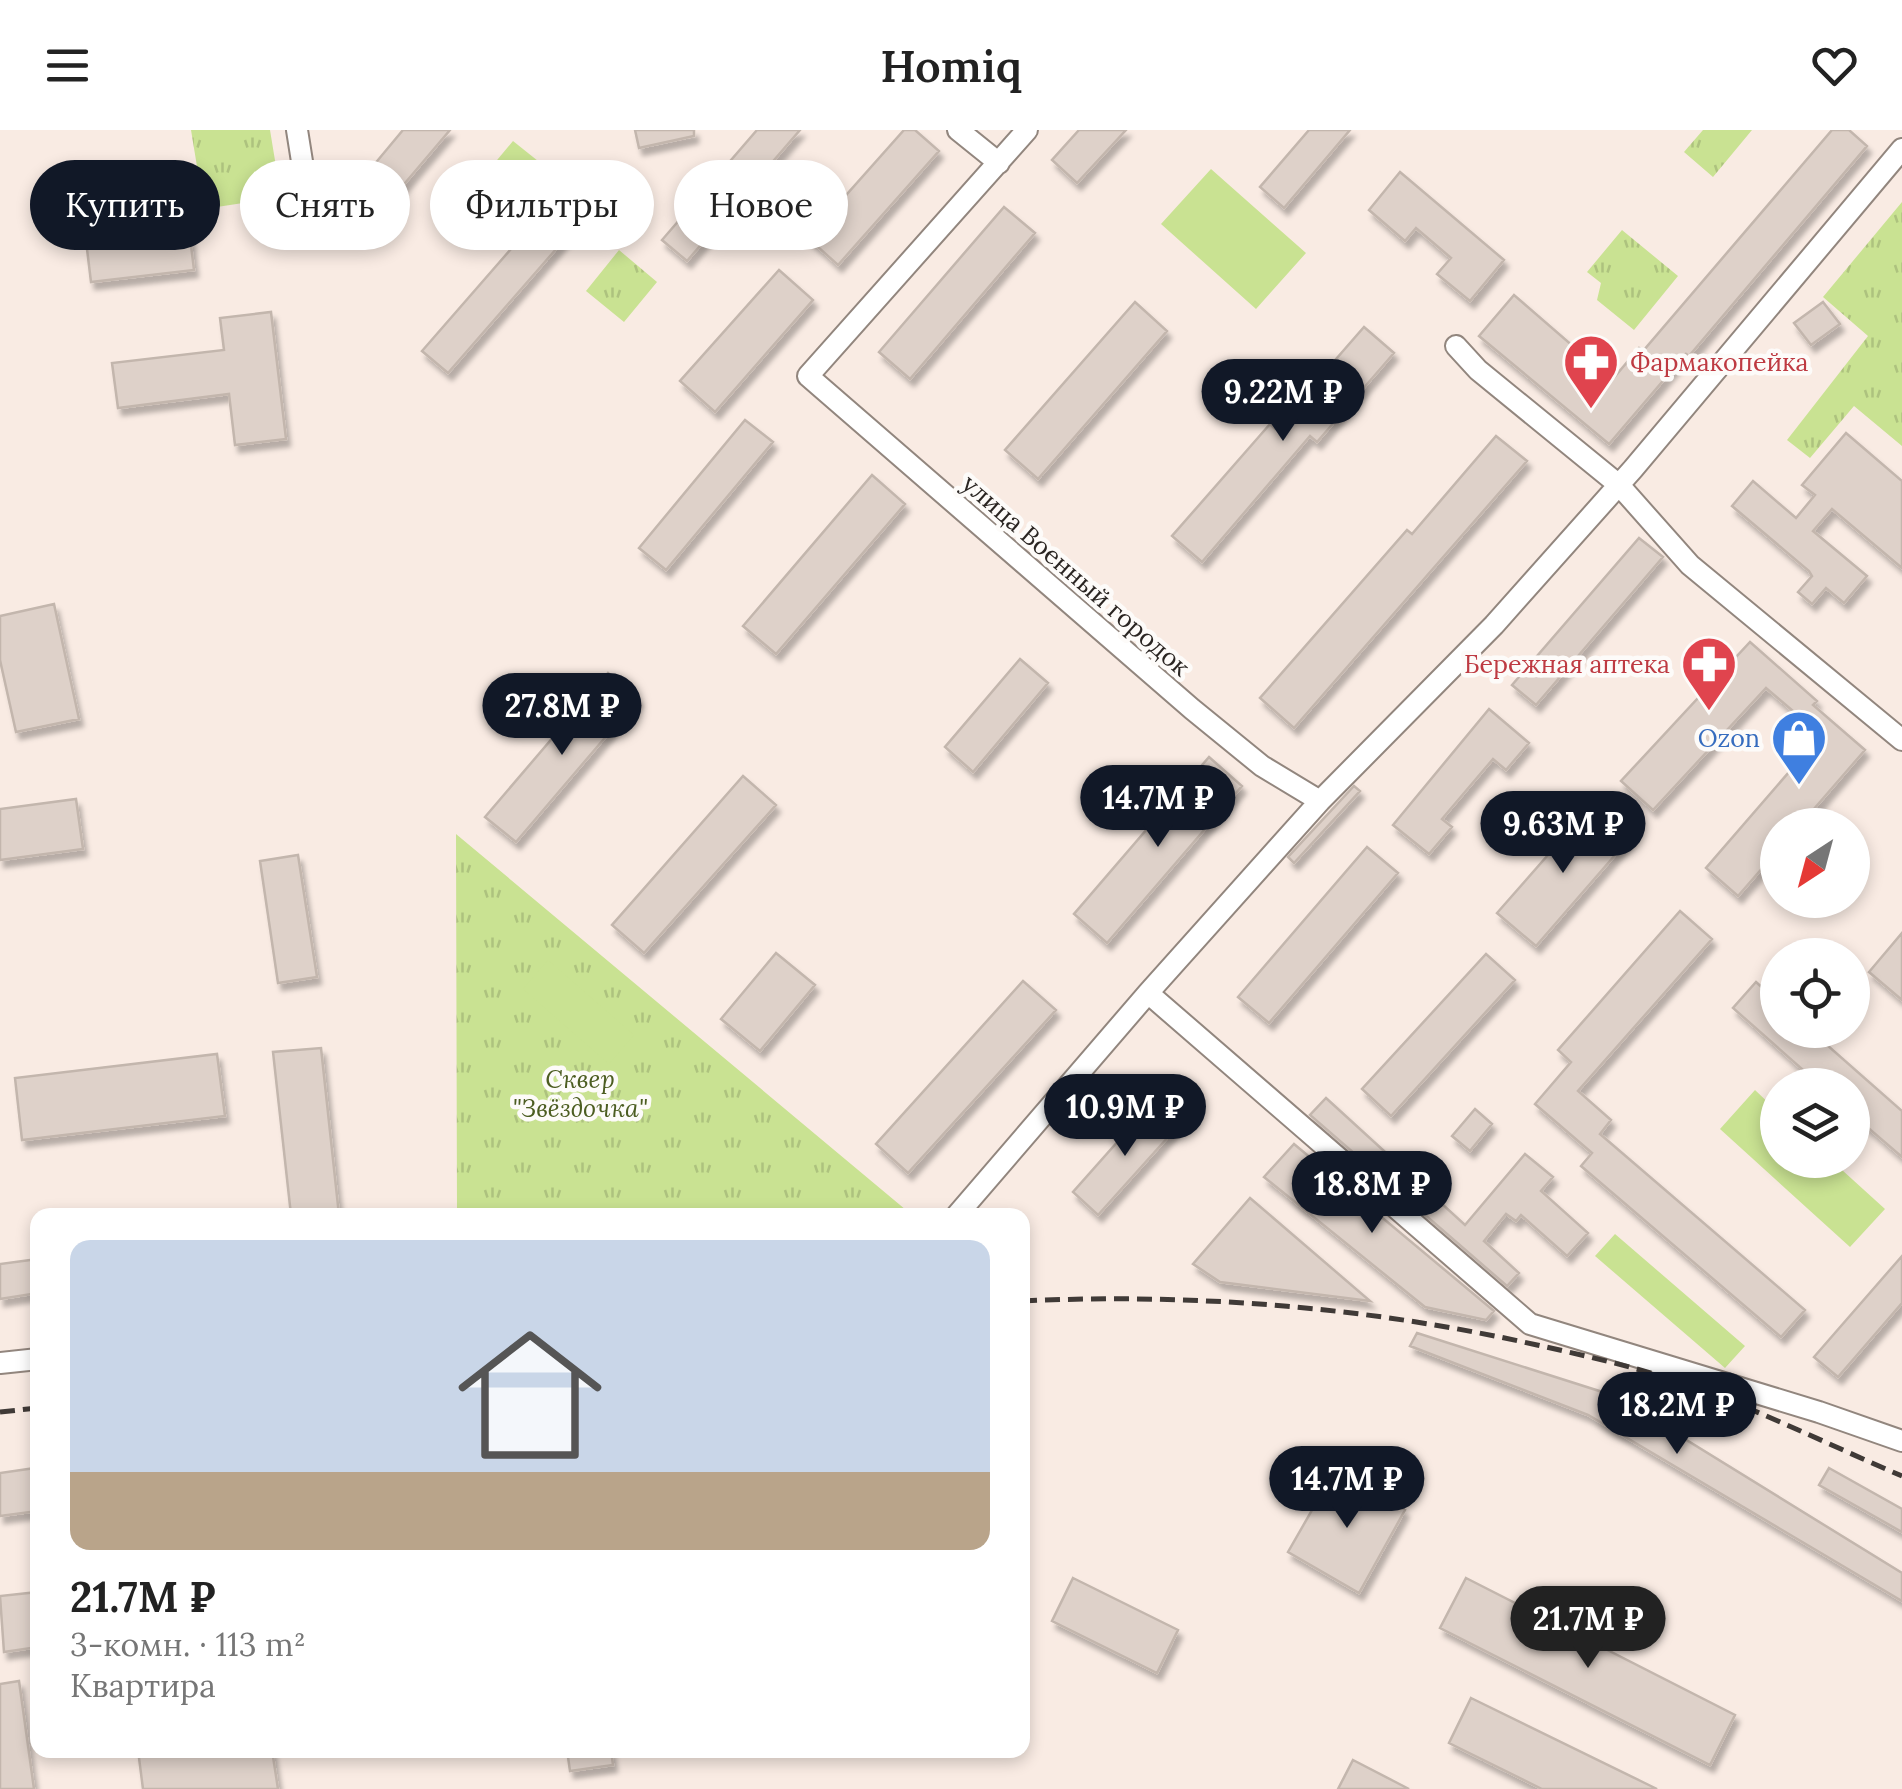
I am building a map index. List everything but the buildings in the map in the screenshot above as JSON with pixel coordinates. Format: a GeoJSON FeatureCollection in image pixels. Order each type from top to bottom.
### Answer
{"type":"FeatureCollection","features":[{"type":"Feature","properties":{"kind":"street"},"geometry":{"type":"LineString","coordinates":[[296,130],[301,160]]}},
{"type":"Feature","properties":{"kind":"street"},"geometry":{"type":"LineString","coordinates":[[958,130],[998,163],[1026,130]]}},
{"type":"Feature","properties":{"kind":"street"},"geometry":{"type":"LineString","coordinates":[[963,1208],[1148,992],[1320,801],[1494,625],[1902,149]]}},
{"type":"Feature","properties":{"kind":"street","name":"улица Военный городок"},"geometry":{"type":"LineString","coordinates":[[998,163],[808,376],[1192,710],[1262,766],[1320,801]]}},
{"type":"Feature","properties":{"kind":"street"},"geometry":{"type":"LineString","coordinates":[[1456,346],[1478,370],[1618,484],[1690,565],[1902,740]]}},
{"type":"Feature","properties":{"kind":"street"},"geometry":{"type":"LineString","coordinates":[[1148,992],[1530,1324],[1902,1441]]}},
{"type":"Feature","properties":{"kind":"street"},"geometry":{"type":"LineString","coordinates":[[0,1363],[30,1361]]}},
{"type":"Feature","properties":{"kind":"green space"},"geometry":{"type":"Polygon","coordinates":[[[191,130],[270,130],[275,160],[240,160],[240,203],[220,207],[220,160],[196,160],[191,130]]]}},
{"type":"Feature","properties":{"kind":"green space"},"geometry":{"type":"Polygon","coordinates":[[[1703,130],[1752,130],[1713,177],[1684,152],[1703,130]]]}},
{"type":"Feature","properties":{"kind":"green space"},"geometry":{"type":"Polygon","coordinates":[[[513,141],[537,160],[497,160],[513,141]]]}},
{"type":"Feature","properties":{"kind":"green space"},"geometry":{"type":"Polygon","coordinates":[[[1211,169],[1306,253],[1256,309],[1161,224],[1211,169]]]}},
{"type":"Feature","properties":{"kind":"green space"},"geometry":{"type":"Polygon","coordinates":[[[1902,202],[1902,446],[1854,406],[1810,458],[1787,440],[1868,336],[1823,297],[1902,202]]]}},
{"type":"Feature","properties":{"kind":"green space"},"geometry":{"type":"Polygon","coordinates":[[[1622,230],[1678,276],[1634,330],[1597,300],[1601,283],[1587,272],[1622,230]]]}},
{"type":"Feature","properties":{"kind":"green space"},"geometry":{"type":"Polygon","coordinates":[[[619,250],[657,282],[624,322],[586,291],[619,250]]]}},
{"type":"Feature","properties":{"kind":"green space","name":"Сквер \"Звёздочка\""},"geometry":{"type":"Polygon","coordinates":[[[456,834],[904,1208],[457,1208],[456,834]]]}},
{"type":"Feature","properties":{"kind":"green space"},"geometry":{"type":"Polygon","coordinates":[[[548,960],[634,1035],[609,1064],[523,989],[548,960]]]}},
{"type":"Feature","properties":{"kind":"green space"},"geometry":{"type":"Polygon","coordinates":[[[1755,1090],[1760,1095],[1760,1165],[1720,1129],[1755,1090]]]}},
{"type":"Feature","properties":{"kind":"green space"},"geometry":{"type":"Polygon","coordinates":[[[1774,1178],[1851,1178],[1885,1209],[1850,1247],[1774,1178]]]}},
{"type":"Feature","properties":{"kind":"green space"},"geometry":{"type":"Polygon","coordinates":[[[1615,1234],[1745,1346],[1725,1368],[1595,1256],[1615,1234]]]}},
{"type":"Feature","properties":{"kind":"railway"},"geometry":{"type":"LineString","coordinates":[[1030,1301],[1216,1301],[1345,1312],[1473,1332],[1604,1360],[1692,1386],[1902,1476]]}},
{"type":"Feature","properties":{"kind":"railway"},"geometry":{"type":"LineString","coordinates":[[0,1412],[30,1409]]}},
{"type":"Feature","properties":{"kind":"place","name":"Фармакопейка"},"geometry":{"type":"Point","coordinates":[1591,411]}},
{"type":"Feature","properties":{"kind":"place","name":"Бережная аптека"},"geometry":{"type":"Point","coordinates":[1709,713]}},
{"type":"Feature","properties":{"kind":"place","name":"Ozon"},"geometry":{"type":"Point","coordinates":[1799,787]}}]}
